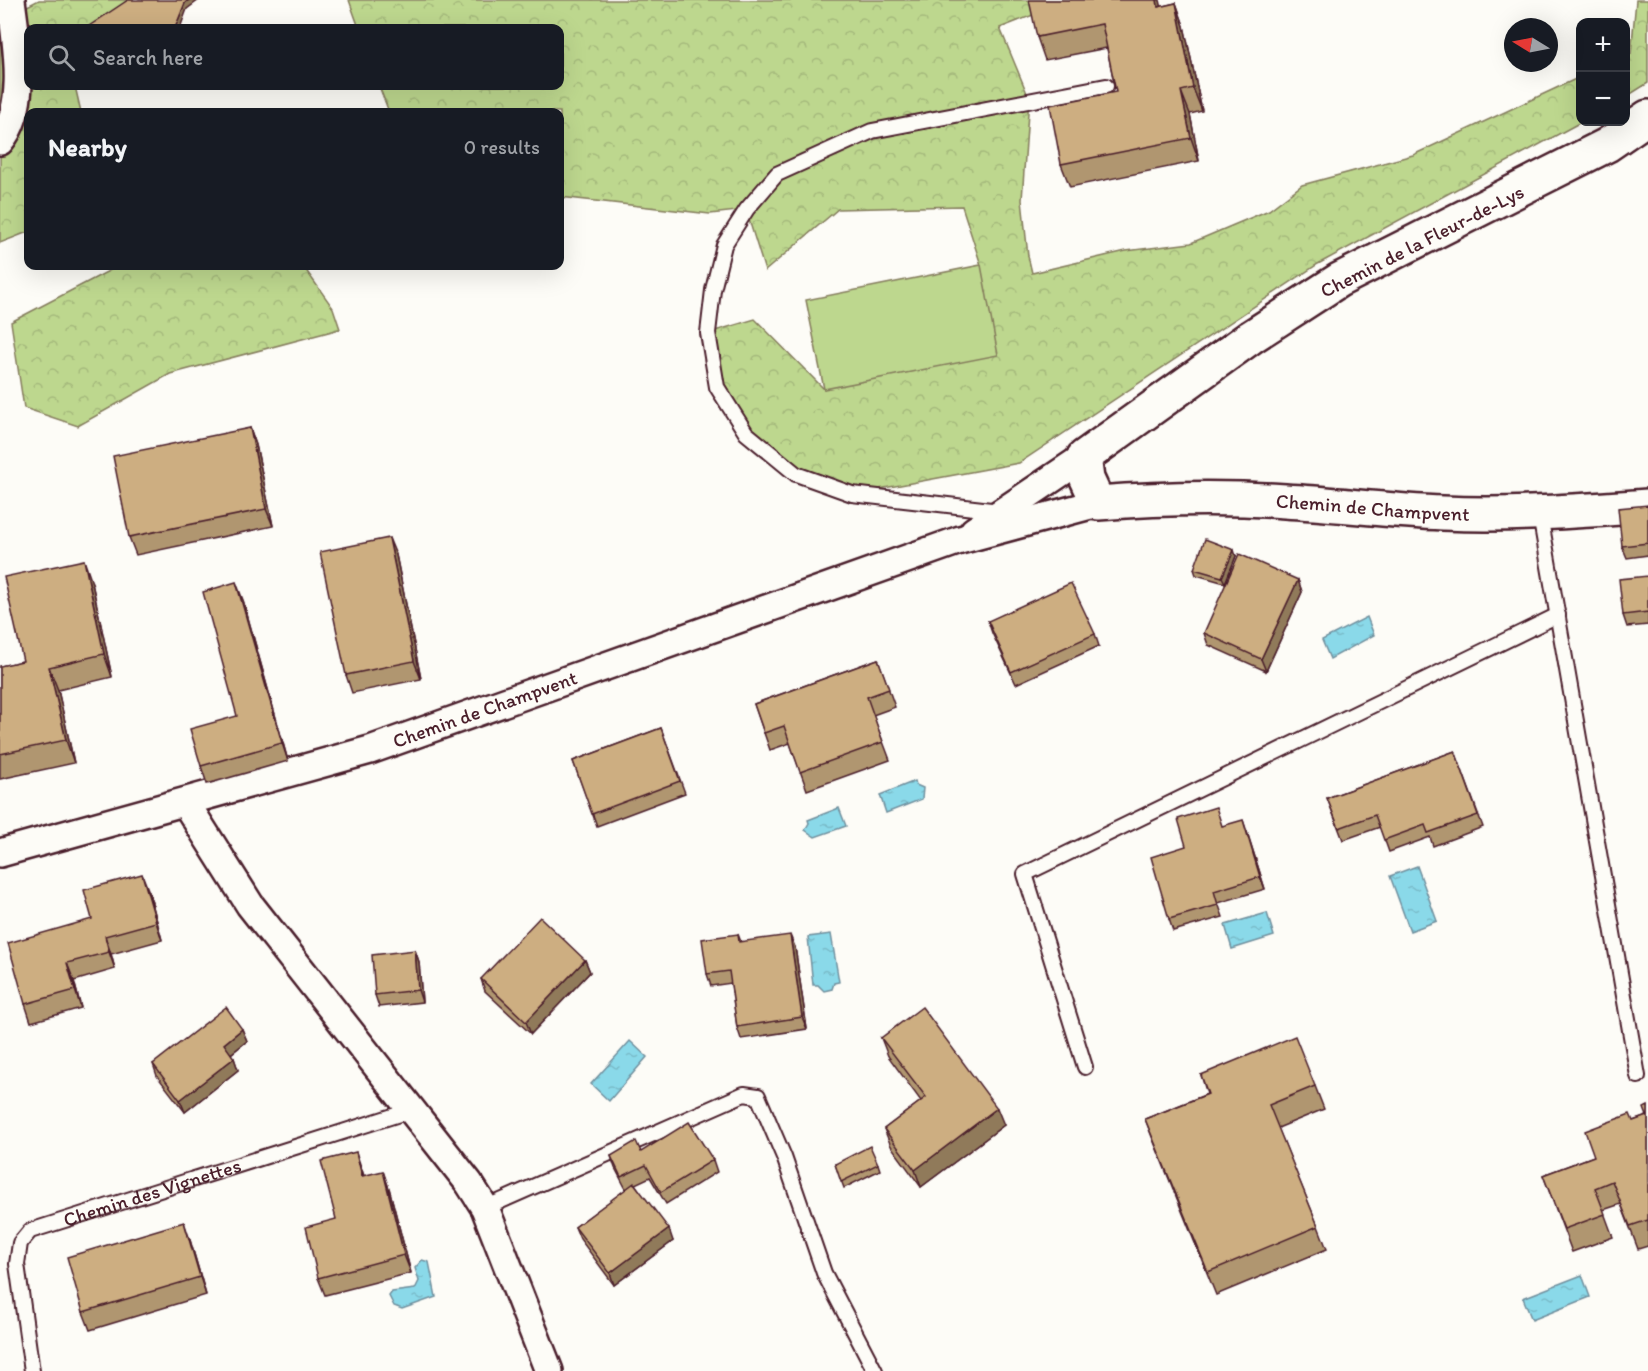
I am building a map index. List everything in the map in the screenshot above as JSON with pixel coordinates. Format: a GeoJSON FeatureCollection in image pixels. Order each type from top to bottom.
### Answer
{"type":"FeatureCollection","features":[{"type":"Feature","properties":{"kind":"street"},"geometry":{"type":"LineString","coordinates":[[0,141],[6,133],[16,101],[19,62],[11,0]]}},
{"type":"Feature","properties":{"kind":"street","name":"Chemin de la Fleur-de-Lys"},"geometry":{"type":"LineString","coordinates":[[1084,457],[1251,337],[1339,280],[1598,150],[1648,117]]}},
{"type":"Feature","properties":{"kind":"street"},"geometry":{"type":"LineString","coordinates":[[1084,457],[1087,480],[1098,503]]}},
{"type":"Feature","properties":{"kind":"street","name":"Chemin de Champvent"},"geometry":{"type":"LineString","coordinates":[[960,540],[1084,457]]}},
{"type":"Feature","properties":{"kind":"street","name":"Chemin de Champvent"},"geometry":{"type":"LineString","coordinates":[[0,853],[370,750],[960,540],[1098,503],[1150,498],[1216,498],[1283,500],[1443,513],[1540,515],[1648,506]]}},
{"type":"Feature","properties":{"kind":"street"},"geometry":{"type":"LineString","coordinates":[[185,802],[250,905],[469,1183],[485,1208],[549,1371]]}},
{"type":"Feature","properties":{"kind":"lane"},"geometry":{"type":"LineString","coordinates":[[1000,512],[852,494],[796,474],[746,433],[717,387],[708,333],[713,290],[724,245],[747,209],[777,174],[872,131],[1106,86]]}},
{"type":"Feature","properties":{"kind":"lane"},"geometry":{"type":"LineString","coordinates":[[1540,515],[1638,1076]]}},
{"type":"Feature","properties":{"kind":"lane"},"geometry":{"type":"LineString","coordinates":[[1085,1067],[1025,874],[1558,615]]}},
{"type":"Feature","properties":{"kind":"lane"},"geometry":{"type":"LineString","coordinates":[[485,1208],[744,1094],[758,1096],[784,1156],[824,1273],[875,1371]]}},
{"type":"Feature","properties":{"kind":"lane","name":"Chemin des Vignettes"},"geometry":{"type":"LineString","coordinates":[[32,1371],[17,1264],[20,1243],[30,1231],[412,1110]]}},
{"type":"Feature","properties":{"kind":"green space"},"geometry":{"type":"Polygon","coordinates":[[[39,0],[132,0],[96,24],[24,24],[24,90],[76,90],[80,108],[24,108],[24,234],[0,243],[0,20],[39,0]]]}},
{"type":"Feature","properties":{"kind":"green space"},"geometry":{"type":"Polygon","coordinates":[[[349,0],[1071,0],[1000,28],[1029,98],[1022,200],[1032,273],[1126,251],[1191,243],[1269,210],[1302,185],[1413,155],[1576,79],[1576,125],[1318,264],[1019,463],[852,494],[796,474],[746,433],[717,387],[708,333],[755,319],[824,389],[981,265],[962,206],[838,209],[765,271],[746,210],[710,214],[564,197],[564,108],[387,108],[381,90],[564,90],[564,24],[358,24],[349,0]]]}},
{"type":"Feature","properties":{"kind":"green space"},"geometry":{"type":"Polygon","coordinates":[[[1636,0],[1648,0],[1648,83],[1630,94],[1636,0]]]}},
{"type":"Feature","properties":{"kind":"green space"},"geometry":{"type":"Polygon","coordinates":[[[981,265],[998,355],[824,389],[806,300],[981,265]]]}},
{"type":"Feature","properties":{"kind":"green space"},"geometry":{"type":"Polygon","coordinates":[[[110,270],[306,270],[333,308],[340,329],[170,374],[78,426],[24,408],[11,322],[110,270]]]}},
{"type":"Feature","properties":{"kind":"water"},"geometry":{"type":"Polygon","coordinates":[[[1367,617],[1374,635],[1330,659],[1322,640],[1367,617]]]}},
{"type":"Feature","properties":{"kind":"water"},"geometry":{"type":"Polygon","coordinates":[[[915,781],[916,785],[923,788],[922,799],[886,813],[880,795],[915,781]]]}},
{"type":"Feature","properties":{"kind":"water"},"geometry":{"type":"Polygon","coordinates":[[[839,808],[846,826],[815,837],[805,830],[809,823],[808,820],[839,808]]]}},
{"type":"Feature","properties":{"kind":"water"},"geometry":{"type":"Polygon","coordinates":[[[1417,866],[1437,921],[1410,931],[1390,876],[1417,866]]]}},
{"type":"Feature","properties":{"kind":"water"},"geometry":{"type":"Polygon","coordinates":[[[1267,913],[1274,936],[1232,949],[1225,925],[1267,913]]]}},
{"type":"Feature","properties":{"kind":"water"},"geometry":{"type":"Polygon","coordinates":[[[831,934],[839,982],[834,983],[832,989],[824,991],[818,985],[813,985],[808,937],[831,934]]]}},
{"type":"Feature","properties":{"kind":"water"},"geometry":{"type":"Polygon","coordinates":[[[630,1041],[647,1057],[609,1101],[591,1084],[630,1041]]]}},
{"type":"Feature","properties":{"kind":"water"},"geometry":{"type":"Polygon","coordinates":[[[422,1260],[429,1262],[436,1297],[402,1309],[394,1306],[389,1296],[392,1292],[415,1289],[419,1281],[415,1268],[422,1260]]]}},
{"type":"Feature","properties":{"kind":"water"},"geometry":{"type":"Polygon","coordinates":[[[1582,1275],[1590,1297],[1532,1320],[1523,1298],[1582,1275]]]}},
{"type":"Feature","properties":{"kind":"building"},"geometry":{"type":"Polygon","coordinates":[[[128,0],[189,0],[185,3],[177,24],[92,24],[128,0]]]}},
{"type":"Feature","properties":{"kind":"building"},"geometry":{"type":"Polygon","coordinates":[[[1029,0],[1157,0],[1158,7],[1176,3],[1193,88],[1181,91],[1191,138],[1061,164],[1050,105],[1116,92],[1102,24],[1037,37],[1029,0]]]}},
{"type":"Feature","properties":{"kind":"building"},"geometry":{"type":"Polygon","coordinates":[[[250,428],[266,509],[129,537],[113,456],[250,428]]]}},
{"type":"Feature","properties":{"kind":"building"},"geometry":{"type":"Polygon","coordinates":[[[1648,505],[1648,543],[1622,546],[1618,508],[1648,505]]]}},
{"type":"Feature","properties":{"kind":"building"},"geometry":{"type":"Polygon","coordinates":[[[389,538],[414,661],[346,675],[320,552],[389,538]]]}},
{"type":"Feature","properties":{"kind":"building"},"geometry":{"type":"Polygon","coordinates":[[[1205,539],[1234,550],[1222,577],[1194,569],[1205,539]]]}},
{"type":"Feature","properties":{"kind":"building"},"geometry":{"type":"Polygon","coordinates":[[[1239,554],[1298,580],[1261,659],[1204,633],[1239,554]]]}},
{"type":"Feature","properties":{"kind":"building"},"geometry":{"type":"Polygon","coordinates":[[[84,560],[104,654],[49,667],[66,740],[0,754],[0,666],[23,661],[4,577],[84,560]]]}},
{"type":"Feature","properties":{"kind":"building"},"geometry":{"type":"Polygon","coordinates":[[[1648,576],[1648,612],[1623,615],[1619,579],[1648,576]]]}},
{"type":"Feature","properties":{"kind":"building"},"geometry":{"type":"Polygon","coordinates":[[[236,582],[282,743],[201,766],[190,729],[237,716],[203,592],[236,582]]]}},
{"type":"Feature","properties":{"kind":"building"},"geometry":{"type":"Polygon","coordinates":[[[1071,583],[1095,634],[1011,672],[988,621],[1071,583]]]}},
{"type":"Feature","properties":{"kind":"building"},"geometry":{"type":"Polygon","coordinates":[[[878,659],[889,689],[867,697],[883,742],[800,772],[784,726],[764,733],[754,704],[878,659]]]}},
{"type":"Feature","properties":{"kind":"building"},"geometry":{"type":"Polygon","coordinates":[[[661,728],[680,781],[592,814],[573,761],[661,728]]]}},
{"type":"Feature","properties":{"kind":"building"},"geometry":{"type":"Polygon","coordinates":[[[1455,751],[1478,815],[1428,833],[1425,825],[1384,840],[1375,815],[1339,828],[1327,798],[1455,751]]]}},
{"type":"Feature","properties":{"kind":"building"},"geometry":{"type":"Polygon","coordinates":[[[1216,807],[1222,826],[1243,820],[1260,877],[1214,891],[1218,905],[1169,919],[1151,857],[1186,846],[1178,819],[1216,807]]]}},
{"type":"Feature","properties":{"kind":"building"},"geometry":{"type":"Polygon","coordinates":[[[142,874],[156,922],[105,936],[109,952],[67,963],[75,990],[25,1004],[8,943],[92,919],[84,890],[142,874]]]}},
{"type":"Feature","properties":{"kind":"building"},"geometry":{"type":"Polygon","coordinates":[[[540,917],[585,960],[526,1022],[481,979],[540,917]]]}},
{"type":"Feature","properties":{"kind":"building"},"geometry":{"type":"Polygon","coordinates":[[[738,934],[739,942],[790,935],[802,1017],[737,1027],[729,971],[707,974],[702,939],[738,934]]]}},
{"type":"Feature","properties":{"kind":"building"},"geometry":{"type":"Polygon","coordinates":[[[415,950],[418,990],[375,995],[372,955],[415,950]]]}},
{"type":"Feature","properties":{"kind":"building"},"geometry":{"type":"Polygon","coordinates":[[[226,1007],[242,1029],[224,1044],[234,1058],[180,1100],[153,1064],[226,1007]]]}},
{"type":"Feature","properties":{"kind":"building"},"geometry":{"type":"Polygon","coordinates":[[[922,1007],[997,1108],[915,1170],[884,1129],[926,1097],[881,1038],[922,1007]]]}},
{"type":"Feature","properties":{"kind":"building"},"geometry":{"type":"Polygon","coordinates":[[[1295,1036],[1315,1086],[1269,1105],[1318,1226],[1208,1272],[1145,1119],[1208,1094],[1201,1075],[1295,1036]]]}},
{"type":"Feature","properties":{"kind":"building"},"geometry":{"type":"Polygon","coordinates":[[[1648,1106],[1648,1220],[1630,1226],[1612,1181],[1595,1188],[1605,1214],[1564,1229],[1543,1175],[1594,1156],[1585,1131],[1630,1114],[1633,1121],[1647,1116],[1644,1108],[1648,1106]]]}},
{"type":"Feature","properties":{"kind":"building"},"geometry":{"type":"Polygon","coordinates":[[[689,1122],[713,1160],[661,1192],[646,1165],[621,1177],[611,1156],[636,1141],[641,1152],[689,1122]]]}},
{"type":"Feature","properties":{"kind":"building"},"geometry":{"type":"Polygon","coordinates":[[[870,1146],[878,1164],[841,1182],[835,1164],[870,1146]]]}},
{"type":"Feature","properties":{"kind":"building"},"geometry":{"type":"Polygon","coordinates":[[[356,1152],[362,1176],[383,1171],[404,1255],[318,1278],[306,1227],[336,1219],[321,1161],[356,1152]]]}},
{"type":"Feature","properties":{"kind":"building"},"geometry":{"type":"Polygon","coordinates":[[[634,1183],[669,1229],[610,1273],[575,1227],[634,1183]]]}},
{"type":"Feature","properties":{"kind":"building"},"geometry":{"type":"Polygon","coordinates":[[[184,1222],[200,1277],[83,1312],[67,1257],[184,1222]]]}}]}
